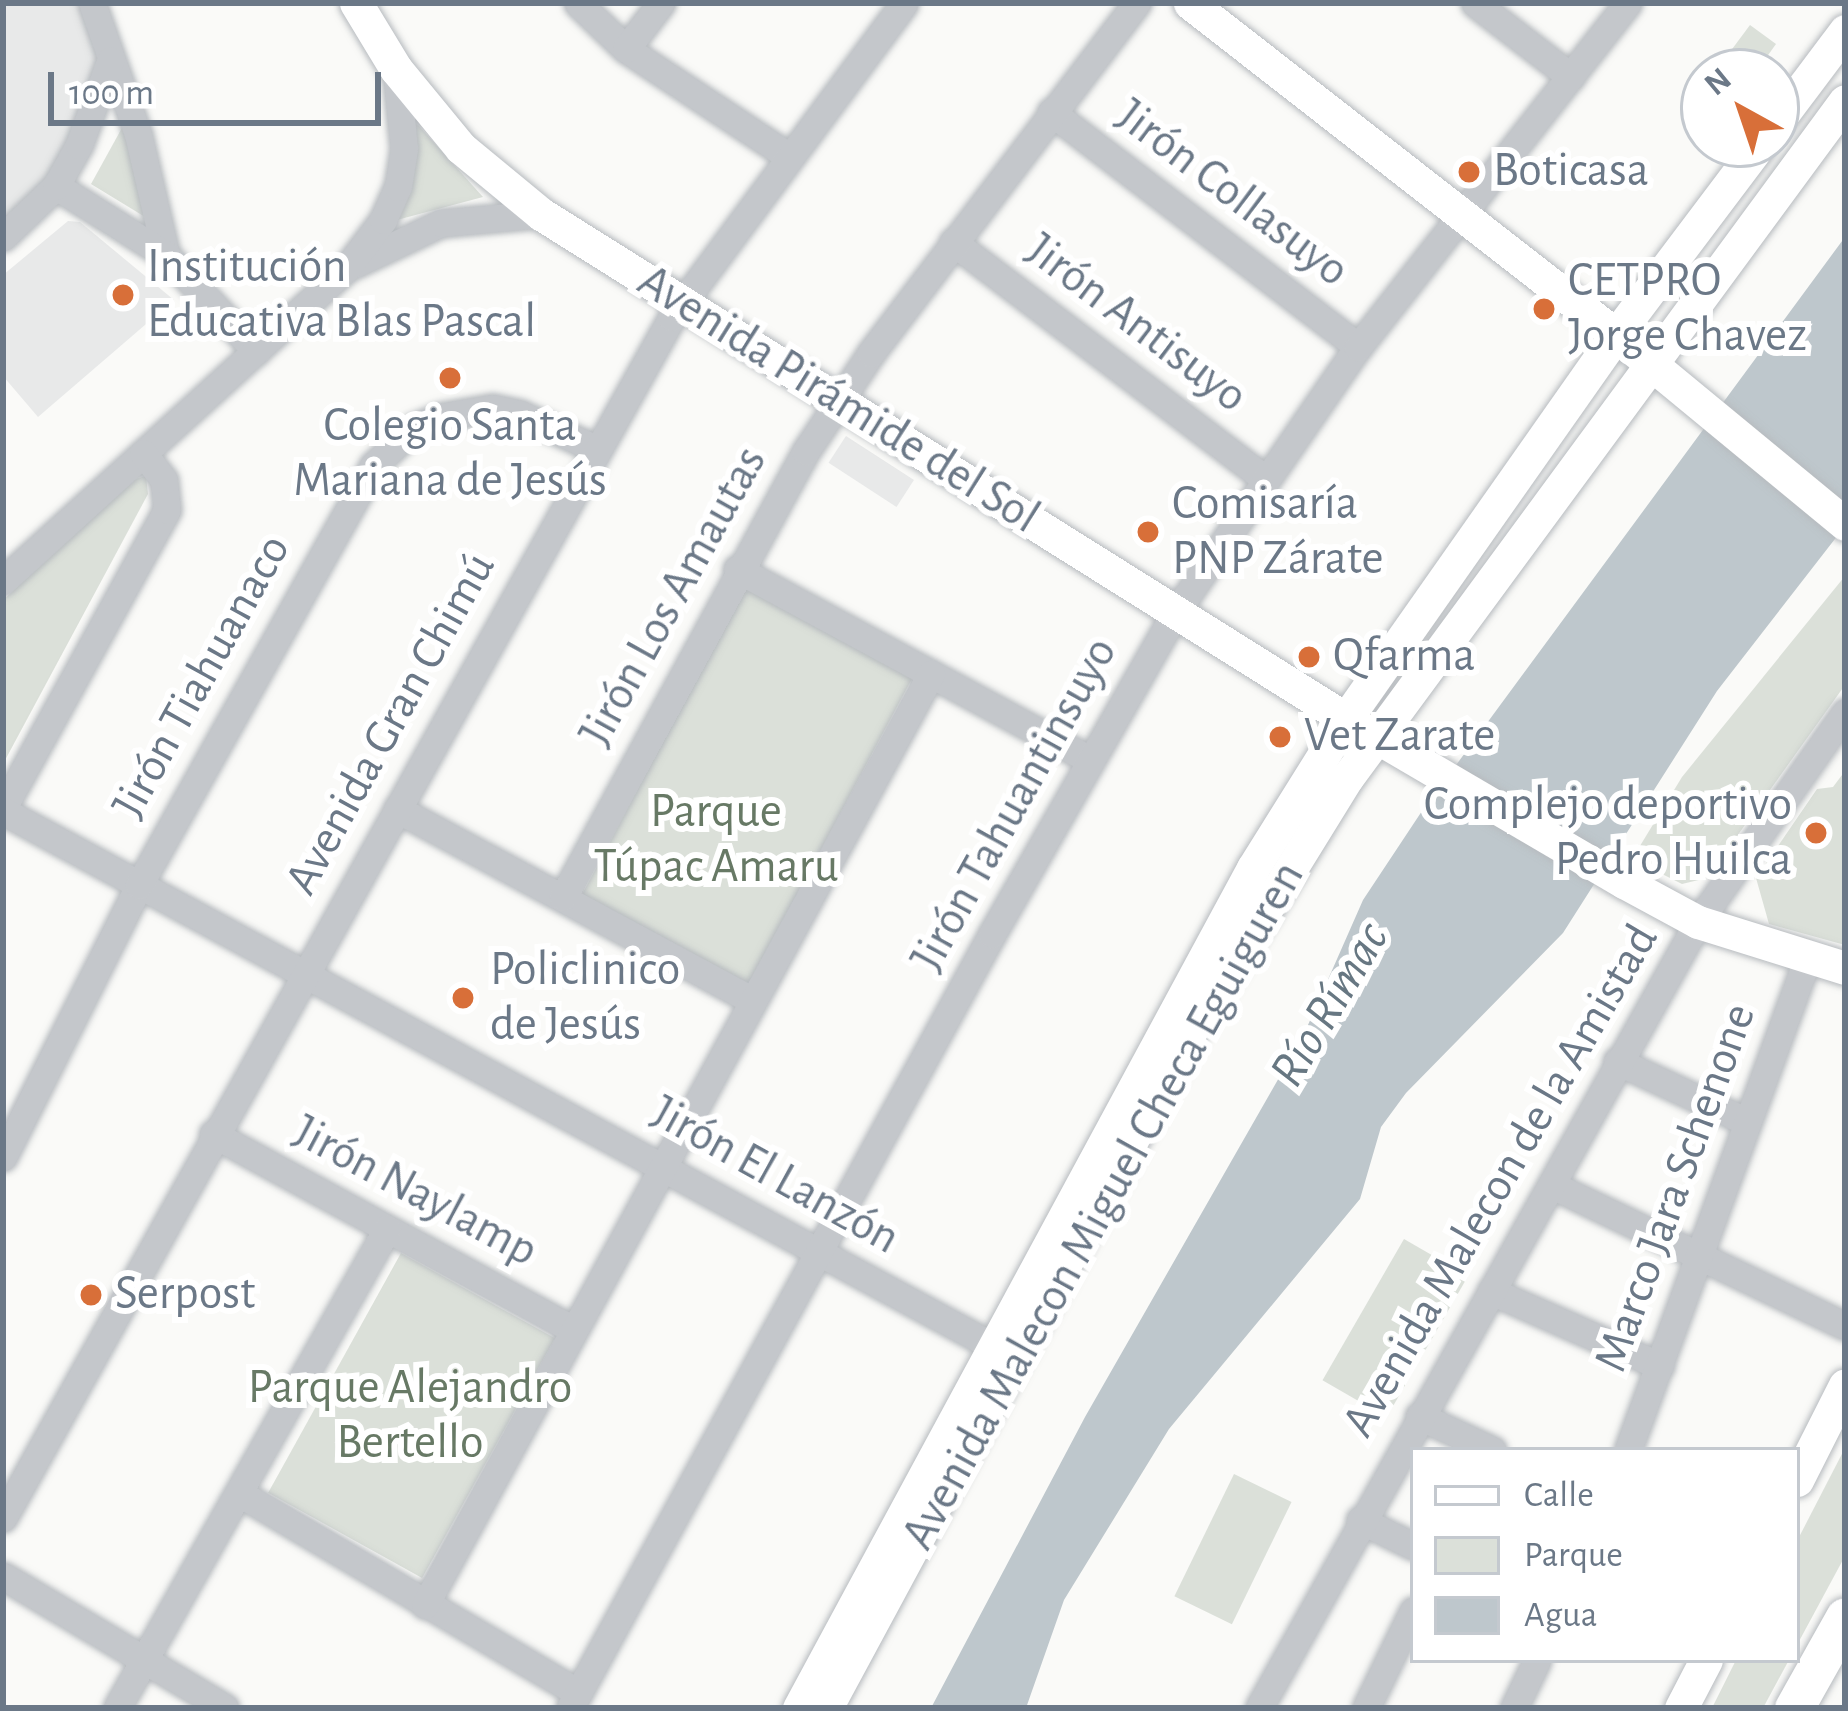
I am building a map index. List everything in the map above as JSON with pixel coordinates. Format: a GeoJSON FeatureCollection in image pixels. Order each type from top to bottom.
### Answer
{"type":"FeatureCollection","features":[{"type":"Feature","properties":{"kind":"highway"},"geometry":{"type":"LineString","coordinates":[[1794,1708],[1845,1617]]}},
{"type":"Feature","properties":{"kind":"main road","name":"Avenida Pirámide del Sol"},"geometry":{"type":"LineString","coordinates":[[356,3],[396,70],[472,159],[541,214],[1374,736],[1624,882],[1698,922],[1845,968]]}},
{"type":"Feature","properties":{"kind":"main road"},"geometry":{"type":"LineString","coordinates":[[1190,3],[1464,214],[1845,524]]}},
{"type":"Feature","properties":{"kind":"main road"},"geometry":{"type":"LineString","coordinates":[[1800,91],[1845,31]]}},
{"type":"Feature","properties":{"kind":"main road","name":"Avenida Malecon Miguel Checa Eguiguren"},"geometry":{"type":"LineString","coordinates":[[799,1708],[1253,868],[1374,736],[1661,372],[1845,101]]}},
{"type":"Feature","properties":{"kind":"main road","name":"Avenida Malecon Miguel Checa Eguiguren"},"geometry":{"type":"LineString","coordinates":[[826,1708],[1190,1032],[1374,736],[1492,511],[1742,168]]}},
{"type":"Feature","properties":{"kind":"main road"},"geometry":{"type":"LineString","coordinates":[[1800,1474],[1845,1385]]}},
{"type":"Feature","properties":{"kind":"main road"},"geometry":{"type":"LineString","coordinates":[[1681,1708],[1704,1663]]}},
{"type":"Feature","properties":{"kind":"street"},"geometry":{"type":"LineString","coordinates":[[92,3],[138,134],[166,255]]}},
{"type":"Feature","properties":{"kind":"street"},"geometry":{"type":"LineString","coordinates":[[578,3],[626,50],[787,155]]}},
{"type":"Feature","properties":{"kind":"street"},"geometry":{"type":"LineString","coordinates":[[626,50],[661,3]]}},
{"type":"Feature","properties":{"kind":"street","name":"Avenida Gran Chimú"},"geometry":{"type":"LineString","coordinates":[[3,1519],[213,1134],[682,301],[904,3]]}},
{"type":"Feature","properties":{"kind":"street","name":"Jirón Los Amautas"},"geometry":{"type":"LineString","coordinates":[[563,897],[737,569],[839,401],[953,242],[1137,3]]}},
{"type":"Feature","properties":{"kind":"street"},"geometry":{"type":"LineString","coordinates":[[1475,3],[1571,77]]}},
{"type":"Feature","properties":{"kind":"street","name":"Jirón Tahuantinsuyo"},"geometry":{"type":"LineString","coordinates":[[575,1700],[1175,613],[1358,347],[1628,3]]}},
{"type":"Feature","properties":{"kind":"street"},"geometry":{"type":"LineString","coordinates":[[3,237],[56,186],[80,145],[110,62]]}},
{"type":"Feature","properties":{"kind":"street"},"geometry":{"type":"LineString","coordinates":[[3,581],[346,269],[383,220],[398,187],[404,148],[396,70]]}},
{"type":"Feature","properties":{"kind":"street","name":"Jirón Collasuyo"},"geometry":{"type":"LineString","coordinates":[[1051,112],[1358,347]]}},
{"type":"Feature","properties":{"kind":"street"},"geometry":{"type":"LineString","coordinates":[[56,186],[166,255],[256,351]]}},
{"type":"Feature","properties":{"kind":"street"},"geometry":{"type":"LineString","coordinates":[[346,269],[441,223],[541,214]]}},
{"type":"Feature","properties":{"kind":"street","name":"Jirón Antisuyo"},"geometry":{"type":"LineString","coordinates":[[953,242],[1264,478]]}},
{"type":"Feature","properties":{"kind":"street","name":"Jirón Tiahuanaco"},"geometry":{"type":"LineString","coordinates":[[3,1157],[139,885],[356,489],[390,446],[440,417],[492,408],[520,414],[596,449]]}},
{"type":"Feature","properties":{"kind":"street"},"geometry":{"type":"LineString","coordinates":[[3,809],[167,510],[164,480],[143,453]]}},
{"type":"Feature","properties":{"kind":"street"},"geometry":{"type":"LineString","coordinates":[[737,569],[1090,760]]}},
{"type":"Feature","properties":{"kind":"street"},"geometry":{"type":"LineString","coordinates":[[425,1606],[931,674]]}},
{"type":"Feature","properties":{"kind":"street","name":"Avenida Malecon de la Amistad"},"geometry":{"type":"LineString","coordinates":[[1259,1708],[1698,922],[1845,713]]}},
{"type":"Feature","properties":{"kind":"street"},"geometry":{"type":"LineString","coordinates":[[397,808],[754,1001]]}},
{"type":"Feature","properties":{"kind":"street","name":"Jirón El Lanzón"},"geometry":{"type":"LineString","coordinates":[[3,809],[996,1348]]}},
{"type":"Feature","properties":{"kind":"street","name":"Marco Jara Schenone"},"geometry":{"type":"LineString","coordinates":[[1629,1447],[1808,957]]}},
{"type":"Feature","properties":{"kind":"street"},"geometry":{"type":"LineString","coordinates":[[1617,1061],[1747,1122]]}},
{"type":"Feature","properties":{"kind":"street","name":"Jirón Naylamp"},"geometry":{"type":"LineString","coordinates":[[213,1134],[574,1330]]}},
{"type":"Feature","properties":{"kind":"street"},"geometry":{"type":"LineString","coordinates":[[1552,1185],[1845,1326]]}},
{"type":"Feature","properties":{"kind":"street"},"geometry":{"type":"LineString","coordinates":[[117,1708],[387,1228]]}},
{"type":"Feature","properties":{"kind":"street"},"geometry":{"type":"LineString","coordinates":[[1491,1291],[1660,1366]]}},
{"type":"Feature","properties":{"kind":"street"},"geometry":{"type":"LineString","coordinates":[[1419,1416],[1486,1447]]}},
{"type":"Feature","properties":{"kind":"street"},"geometry":{"type":"LineString","coordinates":[[239,1493],[575,1700]]}},
{"type":"Feature","properties":{"kind":"street"},"geometry":{"type":"LineString","coordinates":[[1360,1520],[1410,1545]]}},
{"type":"Feature","properties":{"kind":"street"},"geometry":{"type":"LineString","coordinates":[[3,1576],[225,1708]]}},
{"type":"Feature","properties":{"kind":"street"},"geometry":{"type":"LineString","coordinates":[[1366,1708],[1410,1617]]}},
{"type":"Feature","properties":{"kind":"street"},"geometry":{"type":"LineString","coordinates":[[1514,1708],[1536,1663]]}},
{"type":"Feature","properties":{"kind":"shaded area"},"geometry":{"type":"Polygon","coordinates":[[[3,3],[85,3],[102,58],[97,125],[3,244],[3,3]]]}},
{"type":"Feature","properties":{"kind":"shaded area"},"geometry":{"type":"Polygon","coordinates":[[[68,221],[80,222],[174,300],[38,417],[3,376],[3,275],[68,221]]]}},
{"type":"Feature","properties":{"kind":"shaded area"},"geometry":{"type":"Polygon","coordinates":[[[846,436],[914,480],[897,507],[829,463],[846,436]]]}},
{"type":"Feature","properties":{"kind":"green space"},"geometry":{"type":"Polygon","coordinates":[[[1750,25],[1776,44],[1773,48],[1733,48],[1750,25]]]}},
{"type":"Feature","properties":{"kind":"green space"},"geometry":{"type":"Polygon","coordinates":[[[415,124],[419,126],[483,197],[393,221],[415,124]]]}},
{"type":"Feature","properties":{"kind":"green space"},"geometry":{"type":"Polygon","coordinates":[[[123,126],[150,220],[91,184],[123,126]]]}},
{"type":"Feature","properties":{"kind":"green space"},"geometry":{"type":"Polygon","coordinates":[[[146,476],[148,494],[3,764],[3,600],[135,479],[146,476]]]}},
{"type":"Feature","properties":{"kind":"green space"},"geometry":{"type":"Polygon","coordinates":[[[1845,576],[1845,685],[1707,878],[1682,884],[1632,859],[1682,777],[1845,576]]]}},
{"type":"Feature","properties":{"kind":"green space","name":"Parque Túpac Amaru"},"geometry":{"type":"Polygon","coordinates":[[[746,586],[914,675],[749,985],[581,896],[746,586]]]}},
{"type":"Feature","properties":{"kind":"green space","name":"Complejo deportivo Pedro Huilca"},"geometry":{"type":"Polygon","coordinates":[[[1845,771],[1845,945],[1769,924],[1756,878],[1817,789],[1833,787],[1845,771]]]}},
{"type":"Feature","properties":{"kind":"green space"},"geometry":{"type":"Polygon","coordinates":[[[1404,1239],[1468,1276],[1387,1417],[1322,1380],[1404,1239]]]}},
{"type":"Feature","properties":{"kind":"green space","name":"Parque Alejandro Bertello"},"geometry":{"type":"Polygon","coordinates":[[[401,1253],[555,1338],[422,1578],[268,1493],[401,1253]]]}},
{"type":"Feature","properties":{"kind":"green space"},"geometry":{"type":"Polygon","coordinates":[[[1845,1448],[1845,1556],[1800,1639],[1800,1535],[1845,1448]]]}},
{"type":"Feature","properties":{"kind":"green space"},"geometry":{"type":"Polygon","coordinates":[[[1234,1474],[1292,1502],[1232,1624],[1174,1596],[1234,1474]]]}},
{"type":"Feature","properties":{"kind":"green space"},"geometry":{"type":"Polygon","coordinates":[[[1734,1663],[1787,1663],[1763,1708],[1712,1708],[1734,1663]]]}},
{"type":"Feature","properties":{"kind":"water","name":"Río Rímac"},"geometry":{"type":"Polygon","coordinates":[[[1845,237],[1845,526],[1717,691],[1563,933],[1406,1093],[1381,1127],[1360,1199],[1169,1429],[1064,1600],[1026,1708],[931,1708],[1085,1417],[1304,1034],[1363,900],[1420,814],[1845,237]]]}},
{"type":"Feature","properties":{"kind":"place","name":"Boticasa"},"geometry":{"type":"Point","coordinates":[1469,172]}},
{"type":"Feature","properties":{"kind":"place","name":"Institución Educativa Blas Pascal"},"geometry":{"type":"Point","coordinates":[123,295]}},
{"type":"Feature","properties":{"kind":"place","name":"CETPRO Jorge Chavez"},"geometry":{"type":"Point","coordinates":[1544,309]}},
{"type":"Feature","properties":{"kind":"place","name":"Colegio Santa Mariana de Jesús"},"geometry":{"type":"Point","coordinates":[450,378]}},
{"type":"Feature","properties":{"kind":"place","name":"Comisaría PNP Zárate"},"geometry":{"type":"Point","coordinates":[1148,532]}},
{"type":"Feature","properties":{"kind":"place","name":"Qfarma"},"geometry":{"type":"Point","coordinates":[1309,657]}},
{"type":"Feature","properties":{"kind":"place","name":"Vet Zarate"},"geometry":{"type":"Point","coordinates":[1280,737]}},
{"type":"Feature","properties":{"kind":"place","name":"Complejo deportivo Pedro Huilca"},"geometry":{"type":"Point","coordinates":[1816,833]}},
{"type":"Feature","properties":{"kind":"place","name":"Policlinico de Jesús"},"geometry":{"type":"Point","coordinates":[463,998]}},
{"type":"Feature","properties":{"kind":"place","name":"Serpost"},"geometry":{"type":"Point","coordinates":[91,1295]}}]}
